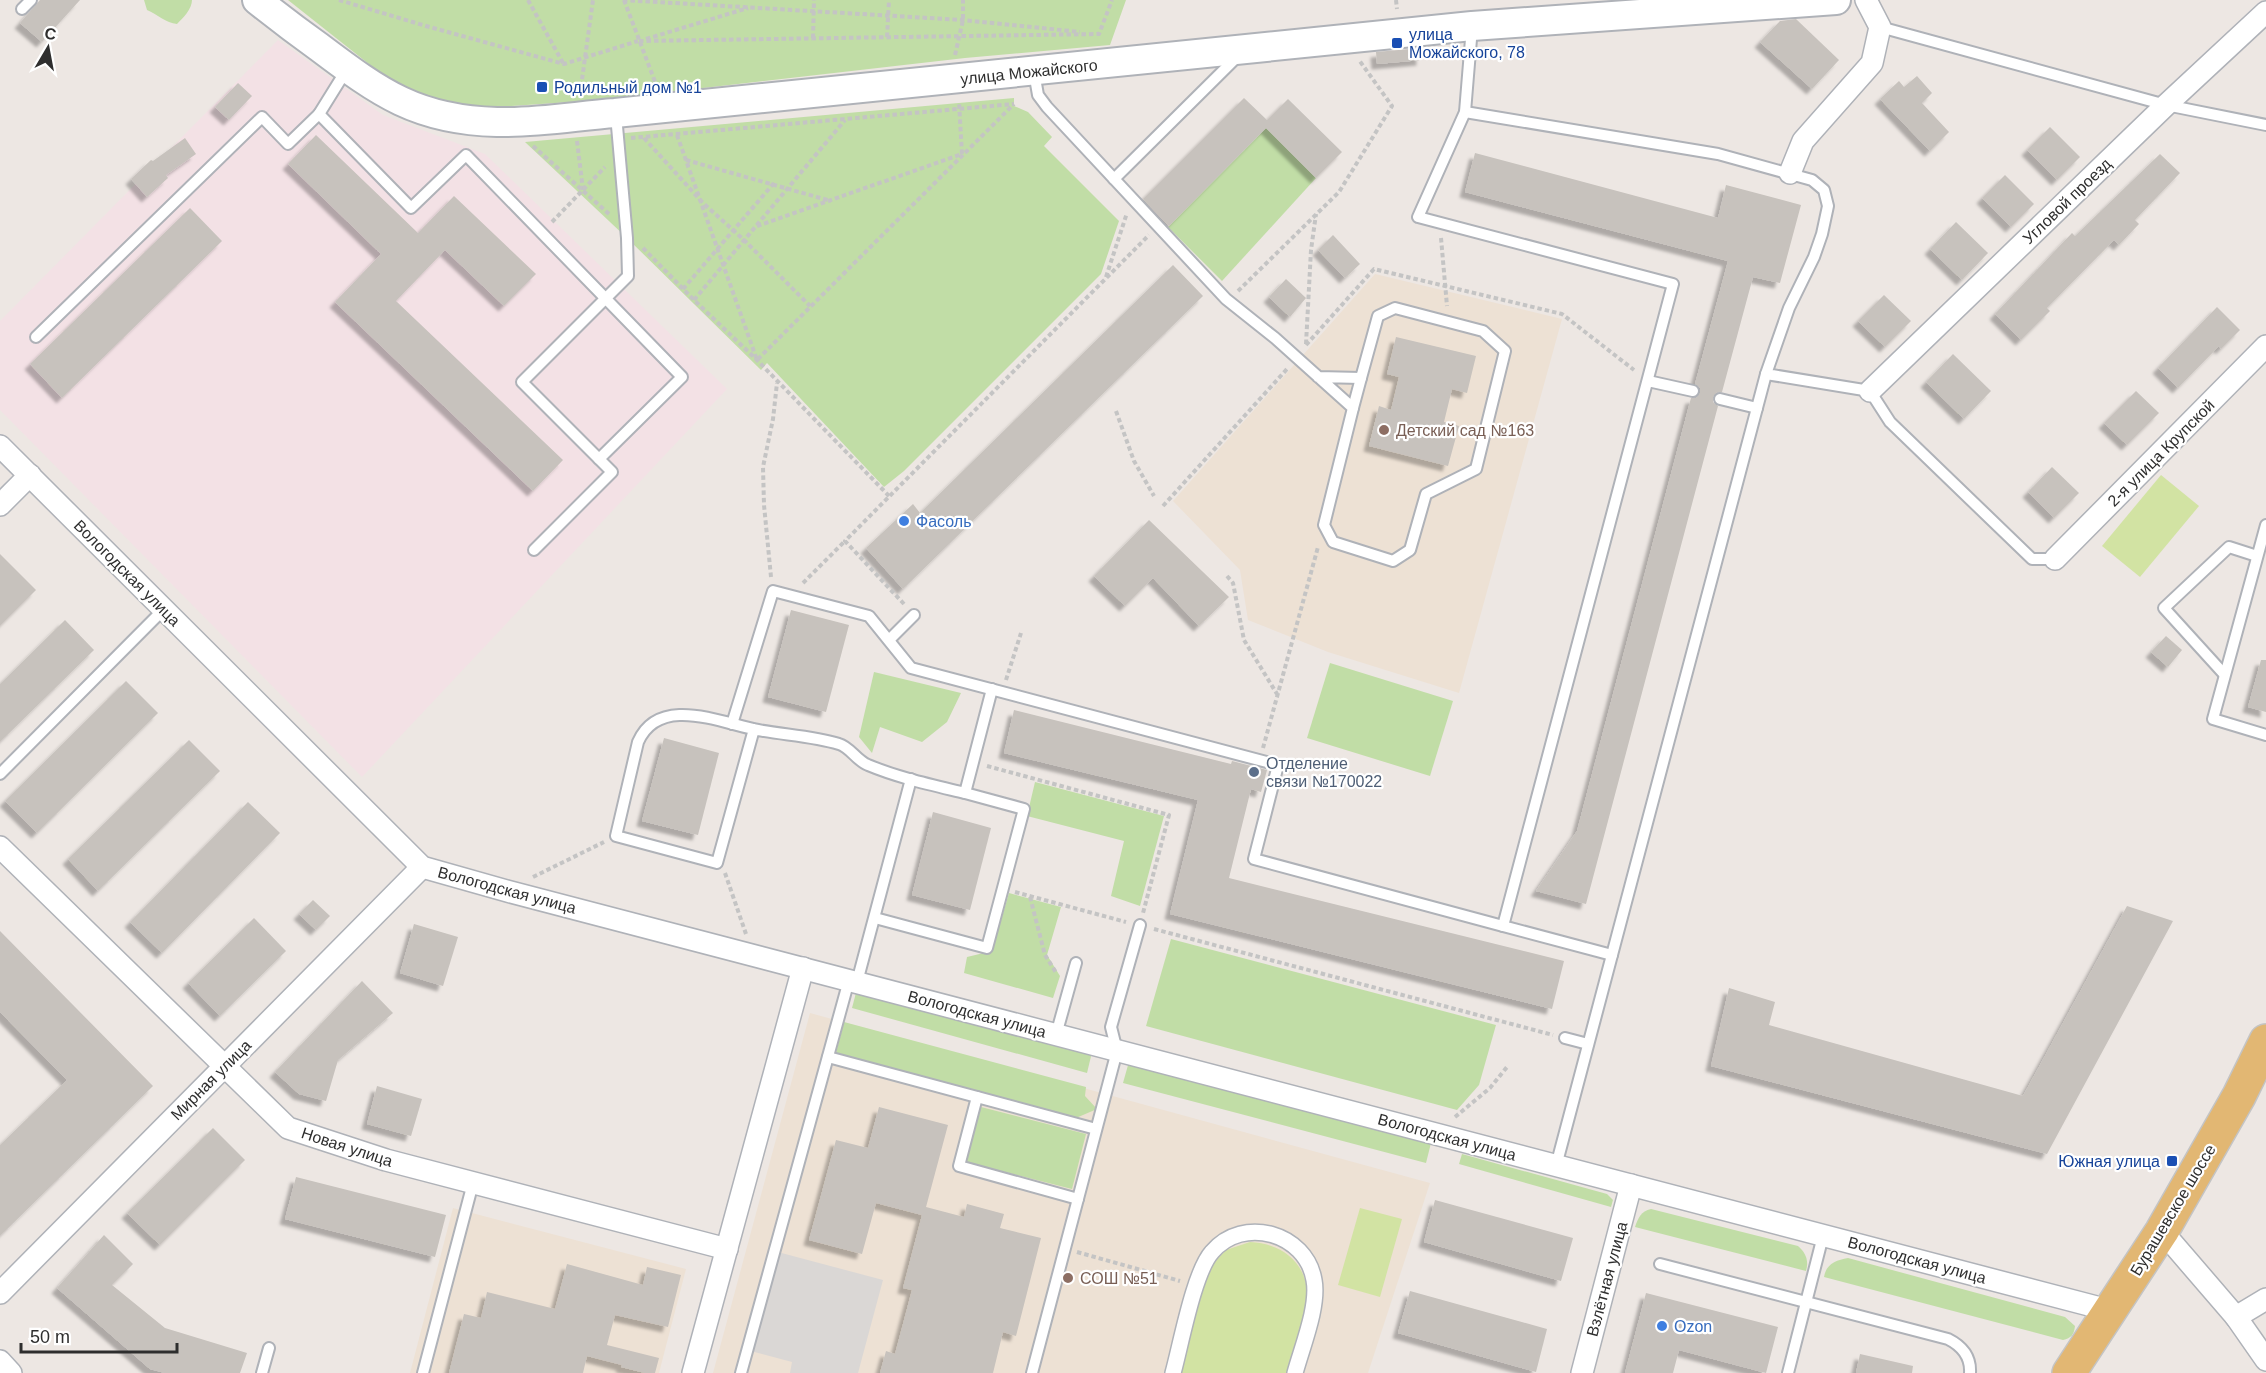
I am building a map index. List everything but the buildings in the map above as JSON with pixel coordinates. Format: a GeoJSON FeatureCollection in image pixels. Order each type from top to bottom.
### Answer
{"type":"FeatureCollection","features":[{"type":"Feature","properties":{"kind":"main road","name":"улица Можайского"},"geometry":{"type":"LineString","coordinates":[[262,2],[347,69],[393,98],[421,110],[451,117],[617,126],[664,108],[1472,26],[1836,0]]}},
{"type":"Feature","properties":{"kind":"main road","name":"Бурашевское шоссе"},"geometry":{"type":"LineString","coordinates":[[2069,1373],[2108,1310],[2122,1294],[2162,1232],[2239,1096],[2266,1041]]}},
{"type":"Feature","properties":{"kind":"street"},"geometry":{"type":"LineString","coordinates":[[1790,173],[1803,141],[1872,63],[1880,27],[1866,0]]}},
{"type":"Feature","properties":{"kind":"street","name":"Угловой проезд"},"geometry":{"type":"LineString","coordinates":[[1870,391],[2166,105],[2266,12]]}},
{"type":"Feature","properties":{"kind":"street","name":"2-я улица Крупской"},"geometry":{"type":"LineString","coordinates":[[2055,559],[2266,346]]}},
{"type":"Feature","properties":{"kind":"street","name":"Вологодская улица"},"geometry":{"type":"LineString","coordinates":[[0,446],[422,867],[2108,1310]]}},
{"type":"Feature","properties":{"kind":"street"},"geometry":{"type":"LineString","coordinates":[[0,505],[30,475]]}},
{"type":"Feature","properties":{"kind":"street","name":"Новая улица"},"geometry":{"type":"LineString","coordinates":[[0,847],[288,1128],[386,1160],[726,1249]]}},
{"type":"Feature","properties":{"kind":"street","name":"Мирная улица"},"geometry":{"type":"LineString","coordinates":[[0,1293],[422,867]]}},
{"type":"Feature","properties":{"kind":"street"},"geometry":{"type":"LineString","coordinates":[[693,1373],[803,968]]}},
{"type":"Feature","properties":{"kind":"street","name":"Взлётная улица"},"geometry":{"type":"LineString","coordinates":[[1582,1373],[1631,1185]]}},
{"type":"Feature","properties":{"kind":"street"},"geometry":{"type":"LineString","coordinates":[[1173,1373],[1204,1263],[1212,1252],[1228,1239],[1246,1232],[1273,1234],[1296,1246],[1308,1262],[1315,1281],[1313,1308],[1295,1373]]}},
{"type":"Feature","properties":{"kind":"street"},"geometry":{"type":"LineString","coordinates":[[2162,1232],[2236,1317],[2266,1360]]}},
{"type":"Feature","properties":{"kind":"street"},"geometry":{"type":"LineString","coordinates":[[1166,1373],[1197,1262]]}},
{"type":"Feature","properties":{"kind":"street"},"geometry":{"type":"LineString","coordinates":[[2236,1317],[2266,1299]]}},
{"type":"Feature","properties":{"kind":"street"},"geometry":{"type":"LineString","coordinates":[[0,1362],[11,1373]]}},
{"type":"Feature","properties":{"kind":"lane"},"geometry":{"type":"LineString","coordinates":[[22,9],[30,0]]}},
{"type":"Feature","properties":{"kind":"lane"},"geometry":{"type":"LineString","coordinates":[[1656,0],[1686,12]]}},
{"type":"Feature","properties":{"kind":"lane"},"geometry":{"type":"LineString","coordinates":[[1472,26],[1465,112],[1418,217],[1673,284],[1503,926]]}},
{"type":"Feature","properties":{"kind":"lane"},"geometry":{"type":"LineString","coordinates":[[1880,27],[2166,105],[2266,125]]}},
{"type":"Feature","properties":{"kind":"lane"},"geometry":{"type":"LineString","coordinates":[[1114,180],[1244,50]]}},
{"type":"Feature","properties":{"kind":"lane"},"geometry":{"type":"LineString","coordinates":[[36,337],[262,117],[288,144],[319,114],[347,69]]}},
{"type":"Feature","properties":{"kind":"lane"},"geometry":{"type":"LineString","coordinates":[[1034,72],[1038,94],[1047,107],[1226,299],[1353,408]]}},
{"type":"Feature","properties":{"kind":"lane"},"geometry":{"type":"LineString","coordinates":[[1465,112],[1718,154],[1812,180],[1824,189],[1828,206],[1820,242],[1789,308],[1766,374],[1556,1166]]}},
{"type":"Feature","properties":{"kind":"lane"},"geometry":{"type":"LineString","coordinates":[[319,114],[411,208],[466,156],[682,377],[598,459]]}},
{"type":"Feature","properties":{"kind":"lane"},"geometry":{"type":"LineString","coordinates":[[534,550],[612,472],[522,382],[628,276],[617,126]]}},
{"type":"Feature","properties":{"kind":"lane"},"geometry":{"type":"LineString","coordinates":[[1395,308],[1483,331],[1505,351],[1476,469],[1426,494],[1410,550],[1393,561],[1333,542],[1324,525],[1361,378],[1378,316],[1395,308]]}},
{"type":"Feature","properties":{"kind":"lane"},"geometry":{"type":"LineString","coordinates":[[1766,374],[1870,391],[1890,422],[2032,559],[2055,559]]}},
{"type":"Feature","properties":{"kind":"lane"},"geometry":{"type":"LineString","coordinates":[[1318,377],[1361,378]]}},
{"type":"Feature","properties":{"kind":"lane"},"geometry":{"type":"LineString","coordinates":[[1648,381],[1693,392]]}},
{"type":"Feature","properties":{"kind":"lane"},"geometry":{"type":"LineString","coordinates":[[1720,399],[1757,408]]}},
{"type":"Feature","properties":{"kind":"lane"},"geometry":{"type":"LineString","coordinates":[[2266,525],[2213,719],[2266,735]]}},
{"type":"Feature","properties":{"kind":"lane"},"geometry":{"type":"LineString","coordinates":[[2224,675],[2164,608],[2229,547],[2257,556]]}},
{"type":"Feature","properties":{"kind":"lane"},"geometry":{"type":"LineString","coordinates":[[732,724],[773,591],[791,595],[869,616],[911,668],[1278,765],[1254,860],[1612,954]]}},
{"type":"Feature","properties":{"kind":"lane"},"geometry":{"type":"LineString","coordinates":[[0,774],[164,609]]}},
{"type":"Feature","properties":{"kind":"lane"},"geometry":{"type":"LineString","coordinates":[[889,640],[914,615]]}},
{"type":"Feature","properties":{"kind":"lane"},"geometry":{"type":"LineString","coordinates":[[965,793],[997,691]]}},
{"type":"Feature","properties":{"kind":"lane"},"geometry":{"type":"LineString","coordinates":[[754,729],[717,863],[616,836],[638,742],[644,730],[656,721],[676,715],[698,715],[754,729],[841,745],[865,764],[911,779],[1024,809],[987,948],[874,918]]}},
{"type":"Feature","properties":{"kind":"lane"},"geometry":{"type":"LineString","coordinates":[[741,1373],[828,1057],[874,918],[911,779]]}},
{"type":"Feature","properties":{"kind":"lane"},"geometry":{"type":"LineString","coordinates":[[1032,1373],[1117,1051],[1111,1027],[1140,925]]}},
{"type":"Feature","properties":{"kind":"lane"},"geometry":{"type":"LineString","coordinates":[[1056,1035],[1076,963]]}},
{"type":"Feature","properties":{"kind":"lane"},"geometry":{"type":"LineString","coordinates":[[1565,1038],[1588,1044]]}},
{"type":"Feature","properties":{"kind":"lane"},"geometry":{"type":"LineString","coordinates":[[828,1057],[1096,1129]]}},
{"type":"Feature","properties":{"kind":"lane"},"geometry":{"type":"LineString","coordinates":[[977,1096],[959,1166],[1078,1198]]}},
{"type":"Feature","properties":{"kind":"lane"},"geometry":{"type":"LineString","coordinates":[[423,1373],[473,1183]]}},
{"type":"Feature","properties":{"kind":"lane"},"geometry":{"type":"LineString","coordinates":[[1788,1373],[1823,1236]]}},
{"type":"Feature","properties":{"kind":"lane"},"geometry":{"type":"LineString","coordinates":[[1660,1264],[1948,1339],[1963,1350],[1969,1362],[1970,1373]]}},
{"type":"Feature","properties":{"kind":"lane"},"geometry":{"type":"LineString","coordinates":[[262,1373],[269,1348]]}},
{"type":"Feature","properties":{"kind":"path"},"geometry":{"type":"LineString","coordinates":[[339,0],[564,63],[752,7]]}},
{"type":"Feature","properties":{"kind":"path"},"geometry":{"type":"LineString","coordinates":[[360,6],[361,0]]}},
{"type":"Feature","properties":{"kind":"path"},"geometry":{"type":"LineString","coordinates":[[528,0],[564,63]]}},
{"type":"Feature","properties":{"kind":"path"},"geometry":{"type":"LineString","coordinates":[[586,57],[593,0]]}},
{"type":"Feature","properties":{"kind":"path"},"geometry":{"type":"LineString","coordinates":[[664,108],[623,0],[963,20],[1099,34]]}},
{"type":"Feature","properties":{"kind":"path"},"geometry":{"type":"LineString","coordinates":[[738,0],[743,7]]}},
{"type":"Feature","properties":{"kind":"path"},"geometry":{"type":"LineString","coordinates":[[813,38],[814,0]]}},
{"type":"Feature","properties":{"kind":"path"},"geometry":{"type":"LineString","coordinates":[[887,37],[889,0]]}},
{"type":"Feature","properties":{"kind":"path"},"geometry":{"type":"LineString","coordinates":[[955,60],[963,20],[963,0]]}},
{"type":"Feature","properties":{"kind":"path"},"geometry":{"type":"LineString","coordinates":[[1099,34],[1112,0]]}},
{"type":"Feature","properties":{"kind":"path"},"geometry":{"type":"LineString","coordinates":[[639,41],[1099,34]]}},
{"type":"Feature","properties":{"kind":"path"},"geometry":{"type":"LineString","coordinates":[[1226,299],[1242,288],[1339,192],[1392,106],[1358,59]]}},
{"type":"Feature","properties":{"kind":"path"},"geometry":{"type":"LineString","coordinates":[[959,102],[962,154]]}},
{"type":"Feature","properties":{"kind":"path"},"geometry":{"type":"LineString","coordinates":[[566,142],[577,142],[617,126],[644,137],[1014,104],[757,360]]}},
{"type":"Feature","properties":{"kind":"path"},"geometry":{"type":"LineString","coordinates":[[694,300],[846,120]]}},
{"type":"Feature","properties":{"kind":"path"},"geometry":{"type":"LineString","coordinates":[[677,135],[757,360]]}},
{"type":"Feature","properties":{"kind":"path"},"geometry":{"type":"LineString","coordinates":[[644,137],[703,203],[810,306]]}},
{"type":"Feature","properties":{"kind":"path"},"geometry":{"type":"LineString","coordinates":[[577,142],[583,190]]}},
{"type":"Feature","properties":{"kind":"path"},"geometry":{"type":"LineString","coordinates":[[543,144],[532,145],[626,230],[890,496]]}},
{"type":"Feature","properties":{"kind":"path"},"geometry":{"type":"LineString","coordinates":[[541,233],[620,151]]}},
{"type":"Feature","properties":{"kind":"path"},"geometry":{"type":"LineString","coordinates":[[757,226],[962,154]]}},
{"type":"Feature","properties":{"kind":"path"},"geometry":{"type":"LineString","coordinates":[[685,159],[832,201]]}},
{"type":"Feature","properties":{"kind":"path"},"geometry":{"type":"LineString","coordinates":[[683,289],[774,183]]}},
{"type":"Feature","properties":{"kind":"path"},"geometry":{"type":"LineString","coordinates":[[1105,280],[1129,207]]}},
{"type":"Feature","properties":{"kind":"path"},"geometry":{"type":"LineString","coordinates":[[1163,506],[1297,358],[1306,345],[1311,250],[1316,214]]}},
{"type":"Feature","properties":{"kind":"path"},"geometry":{"type":"LineString","coordinates":[[1440,223],[1446,285]]}},
{"type":"Feature","properties":{"kind":"path"},"geometry":{"type":"LineString","coordinates":[[791,595],[1158,226]]}},
{"type":"Feature","properties":{"kind":"path"},"geometry":{"type":"LineString","coordinates":[[773,591],[764,506],[763,467],[778,382]]}},
{"type":"Feature","properties":{"kind":"path"},"geometry":{"type":"LineString","coordinates":[[1116,411],[1134,461],[1154,496]]}},
{"type":"Feature","properties":{"kind":"path"},"geometry":{"type":"LineString","coordinates":[[1260,760],[1324,525]]}},
{"type":"Feature","properties":{"kind":"path"},"geometry":{"type":"LineString","coordinates":[[845,541],[914,615]]}},
{"type":"Feature","properties":{"kind":"path"},"geometry":{"type":"LineString","coordinates":[[1227,576],[1233,583],[1244,640],[1278,694]]}},
{"type":"Feature","properties":{"kind":"path"},"geometry":{"type":"LineString","coordinates":[[997,691],[1021,633]]}},
{"type":"Feature","properties":{"kind":"path"},"geometry":{"type":"LineString","coordinates":[[973,763],[1169,815],[1140,925]]}},
{"type":"Feature","properties":{"kind":"path"},"geometry":{"type":"LineString","coordinates":[[507,891],[616,836]]}},
{"type":"Feature","properties":{"kind":"path"},"geometry":{"type":"LineString","coordinates":[[1002,889],[1088,915],[1140,925],[1565,1038]]}},
{"type":"Feature","properties":{"kind":"path"},"geometry":{"type":"LineString","coordinates":[[1030,896],[1045,955],[1068,992]]}},
{"type":"Feature","properties":{"kind":"path"},"geometry":{"type":"LineString","coordinates":[[1455,1117],[1490,1088],[1507,1067]]}},
{"type":"Feature","properties":{"kind":"path"},"geometry":{"type":"LineString","coordinates":[[1065,1249],[1191,1284]]}},
{"type":"Feature","properties":{"kind":"shaded area"},"geometry":{"type":"Polygon","coordinates":[[[278,40],[383,115],[485,154],[727,389],[362,777],[0,410],[0,321],[278,40]]]}},
{"type":"Feature","properties":{"kind":"shaded area","name":"Детский сад №163"},"geometry":{"type":"Polygon","coordinates":[[[1375,274],[1562,319],[1459,693],[1328,652],[1248,620],[1240,570],[1173,501],[1375,274]]]}},
{"type":"Feature","properties":{"kind":"shaded area","name":"СОШ №51"},"geometry":{"type":"Polygon","coordinates":[[[810,1013],[1430,1183],[1368,1373],[713,1373],[810,1013]]]}},
{"type":"Feature","properties":{"kind":"shaded area"},"geometry":{"type":"Polygon","coordinates":[[[453,1208],[686,1269],[659,1373],[410,1373],[453,1208]]]}},
{"type":"Feature","properties":{"kind":"shaded area"},"geometry":{"type":"Polygon","coordinates":[[[774,1251],[883,1280],[858,1373],[790,1373],[792,1362],[747,1350],[774,1251]]]}},
{"type":"Feature","properties":{"kind":"green space"},"geometry":{"type":"Polygon","coordinates":[[[144,0],[192,0],[192,3],[177,24],[147,10],[144,0]]]}},
{"type":"Feature","properties":{"kind":"green space"},"geometry":{"type":"Polygon","coordinates":[[[288,0],[1126,0],[1110,45],[965,58],[599,100],[475,107],[416,95],[384,76],[288,0]]]}},
{"type":"Feature","properties":{"kind":"green space"},"geometry":{"type":"Polygon","coordinates":[[[1014,98],[1014,106],[1028,112],[1052,137],[1044,146],[1119,221],[1101,274],[904,471],[884,487],[767,363],[761,370],[627,238],[525,142],[1014,98]]]}},
{"type":"Feature","properties":{"kind":"green space"},"geometry":{"type":"Polygon","coordinates":[[[1266,128],[1316,178],[1222,281],[1168,227],[1266,128]]]}},
{"type":"Feature","properties":{"kind":"green space"},"geometry":{"type":"Polygon","coordinates":[[[2161,475],[2199,506],[2140,577],[2102,546],[2161,475]]]}},
{"type":"Feature","properties":{"kind":"green space"},"geometry":{"type":"Polygon","coordinates":[[[1330,663],[1453,701],[1430,776],[1307,738],[1330,663]]]}},
{"type":"Feature","properties":{"kind":"green space"},"geometry":{"type":"Polygon","coordinates":[[[874,672],[961,693],[947,722],[922,742],[880,727],[872,753],[859,737],[874,672]]]}},
{"type":"Feature","properties":{"kind":"green space"},"geometry":{"type":"Polygon","coordinates":[[[1035,782],[1164,816],[1140,906],[1111,896],[1124,841],[1027,816],[1035,782]]]}},
{"type":"Feature","properties":{"kind":"green space"},"geometry":{"type":"Polygon","coordinates":[[[1009,893],[1061,907],[1047,955],[1060,976],[1053,998],[964,973],[967,957],[992,951],[1009,893]]]}},
{"type":"Feature","properties":{"kind":"green space"},"geometry":{"type":"Polygon","coordinates":[[[1171,939],[1496,1025],[1479,1085],[1457,1110],[1146,1026],[1171,939]]]}},
{"type":"Feature","properties":{"kind":"green space"},"geometry":{"type":"Polygon","coordinates":[[[858,985],[1093,1048],[1087,1073],[852,1008],[858,985]]]}},
{"type":"Feature","properties":{"kind":"green space"},"geometry":{"type":"Polygon","coordinates":[[[844,1022],[1086,1087],[1085,1096],[1097,1109],[1076,1118],[836,1053],[844,1022]]]}},
{"type":"Feature","properties":{"kind":"green space"},"geometry":{"type":"Polygon","coordinates":[[[1130,1058],[1432,1139],[1426,1163],[1123,1083],[1130,1058]]]}},
{"type":"Feature","properties":{"kind":"green space"},"geometry":{"type":"Polygon","coordinates":[[[981,1107],[1086,1134],[1072,1189],[966,1162],[981,1107]]]}},
{"type":"Feature","properties":{"kind":"green space"},"geometry":{"type":"Polygon","coordinates":[[[1462,1154],[1607,1194],[1613,1200],[1611,1207],[1459,1164],[1462,1154]]]}},
{"type":"Feature","properties":{"kind":"green space"},"geometry":{"type":"Polygon","coordinates":[[[1360,1208],[1402,1219],[1380,1297],[1338,1285],[1360,1208]]]}},
{"type":"Feature","properties":{"kind":"green space"},"geometry":{"type":"Polygon","coordinates":[[[1651,1209],[1798,1246],[1806,1257],[1806,1271],[1635,1227],[1640,1215],[1651,1209]]]}},
{"type":"Feature","properties":{"kind":"green space"},"geometry":{"type":"Polygon","coordinates":[[[1250,1242],[1272,1246],[1290,1257],[1298,1265],[1306,1284],[1304,1315],[1288,1373],[1179,1373],[1209,1268],[1226,1250],[1250,1242]]]}},
{"type":"Feature","properties":{"kind":"green space"},"geometry":{"type":"Polygon","coordinates":[[[1848,1258],[2065,1317],[2075,1326],[2074,1332],[2063,1340],[1824,1277],[1832,1263],[1848,1258]]]}},
{"type":"Feature","properties":{"kind":"place","name":"улица Можайского, 78"},"geometry":{"type":"Point","coordinates":[1397,43]}},
{"type":"Feature","properties":{"kind":"place","name":"Родильный дом №1"},"geometry":{"type":"Point","coordinates":[542,87]}},
{"type":"Feature","properties":{"kind":"place","name":"Детский сад №163"},"geometry":{"type":"Point","coordinates":[1384,430]}},
{"type":"Feature","properties":{"kind":"place","name":"Фасоль"},"geometry":{"type":"Point","coordinates":[904,521]}},
{"type":"Feature","properties":{"kind":"place","name":"Отделение связи №170022"},"geometry":{"type":"Point","coordinates":[1254,772]}},
{"type":"Feature","properties":{"kind":"place","name":"Южная улица"},"geometry":{"type":"Point","coordinates":[2172,1161]}},
{"type":"Feature","properties":{"kind":"place","name":"СОШ №51"},"geometry":{"type":"Point","coordinates":[1068,1278]}},
{"type":"Feature","properties":{"kind":"place","name":"Ozon"},"geometry":{"type":"Point","coordinates":[1662,1326]}}]}
